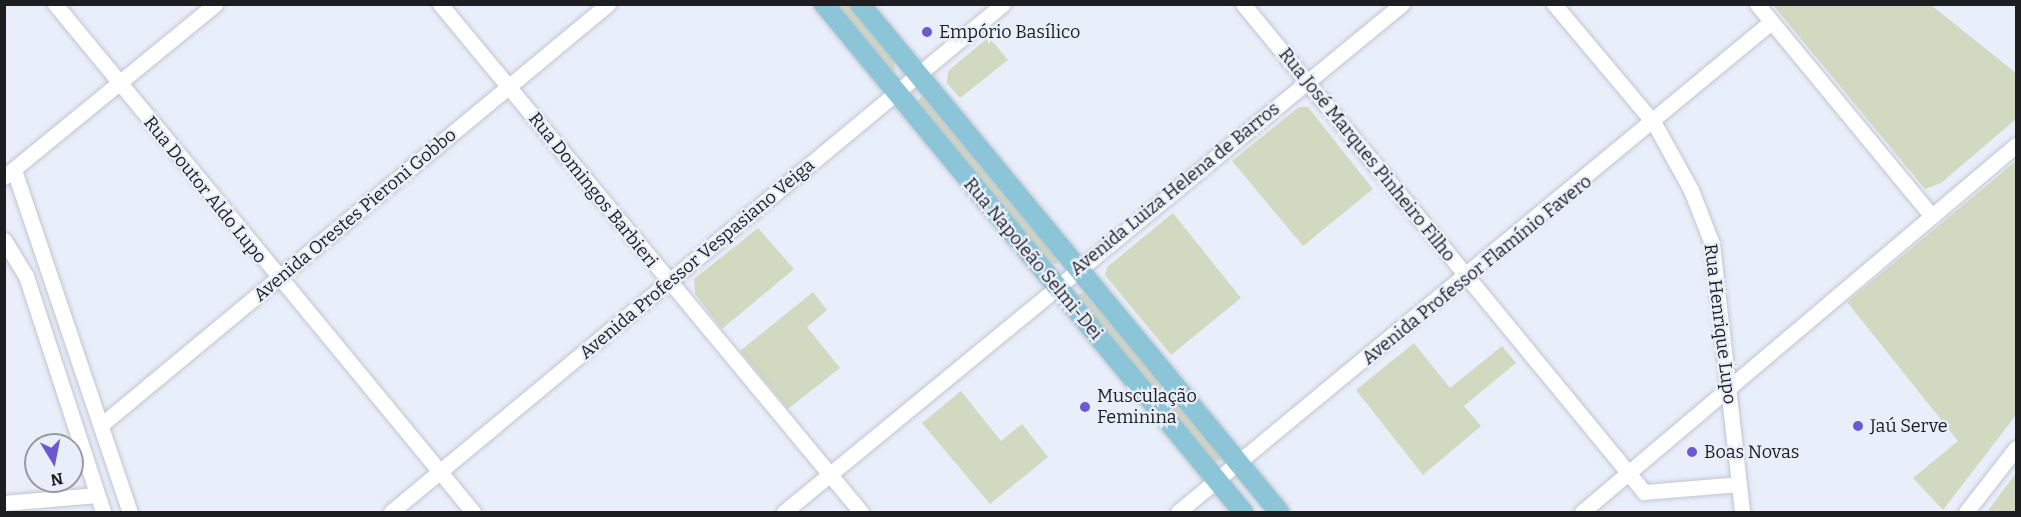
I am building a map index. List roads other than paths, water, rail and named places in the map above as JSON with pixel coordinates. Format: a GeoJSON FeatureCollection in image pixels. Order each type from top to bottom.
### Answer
{"type":"FeatureCollection","features":[{"type":"Feature","properties":{"kind":"main road","name":"Rua Napoleão Selmi-Dei"},"geometry":{"type":"LineString","coordinates":[[824,4],[1243,513]]}},
{"type":"Feature","properties":{"kind":"main road","name":"Rua Napoleão Selmi-Dei"},"geometry":{"type":"LineString","coordinates":[[860,4],[1279,513]]}},
{"type":"Feature","properties":{"kind":"street","name":"Rua Doutor Aldo Lupo"},"geometry":{"type":"LineString","coordinates":[[55,4],[119,85],[473,513]]}},
{"type":"Feature","properties":{"kind":"street"},"geometry":{"type":"LineString","coordinates":[[130,513],[101,425],[9,174],[215,4]]}},
{"type":"Feature","properties":{"kind":"street","name":"Rua Domingos Barbieri"},"geometry":{"type":"LineString","coordinates":[[440,4],[861,513]]}},
{"type":"Feature","properties":{"kind":"street","name":"Avenida Orestes Pieroni Gobbo"},"geometry":{"type":"LineString","coordinates":[[101,425],[608,4]]}},
{"type":"Feature","properties":{"kind":"street","name":"Avenida Professor Vespasiano Veiga"},"geometry":{"type":"LineString","coordinates":[[391,513],[1003,4]]}},
{"type":"Feature","properties":{"kind":"street","name":"Rua José Marques Pinheiro Filho"},"geometry":{"type":"LineString","coordinates":[[1243,4],[1644,492],[1739,484]]}},
{"type":"Feature","properties":{"kind":"street","name":"Avenida Luiza Helena de Barros"},"geometry":{"type":"LineString","coordinates":[[784,513],[1056,286],[1402,4]]}},
{"type":"Feature","properties":{"kind":"street","name":"Rua Henrique Lupo"},"geometry":{"type":"LineString","coordinates":[[1554,4],[1654,123],[1691,190],[1712,244],[1742,513]]}},
{"type":"Feature","properties":{"kind":"street"},"geometry":{"type":"LineString","coordinates":[[1757,4],[1932,216]]}},
{"type":"Feature","properties":{"kind":"street","name":"Avenida Professor Flamínio Favero"},"geometry":{"type":"LineString","coordinates":[[1178,513],[1468,278],[1771,22]]}},
{"type":"Feature","properties":{"kind":"street"},"geometry":{"type":"LineString","coordinates":[[1582,513],[2016,145]]}},
{"type":"Feature","properties":{"kind":"street"},"geometry":{"type":"LineString","coordinates":[[4,240],[26,276],[103,513]]}},
{"type":"Feature","properties":{"kind":"street"},"geometry":{"type":"LineString","coordinates":[[1966,513],[2016,448]]}},
{"type":"Feature","properties":{"kind":"street"},"geometry":{"type":"LineString","coordinates":[[4,503],[97,495]]}},
{"type":"Feature","properties":{"kind":"place","name":"Empório Basílico"},"geometry":{"type":"Point","coordinates":[927,32]}},
{"type":"Feature","properties":{"kind":"place","name":"Musculação Feminina"},"geometry":{"type":"Point","coordinates":[1085,407]}},
{"type":"Feature","properties":{"kind":"place","name":"Jaú Serve"},"geometry":{"type":"Point","coordinates":[1858,426]}},
{"type":"Feature","properties":{"kind":"place","name":"Boas Novas"},"geometry":{"type":"Point","coordinates":[1692,452]}}]}
